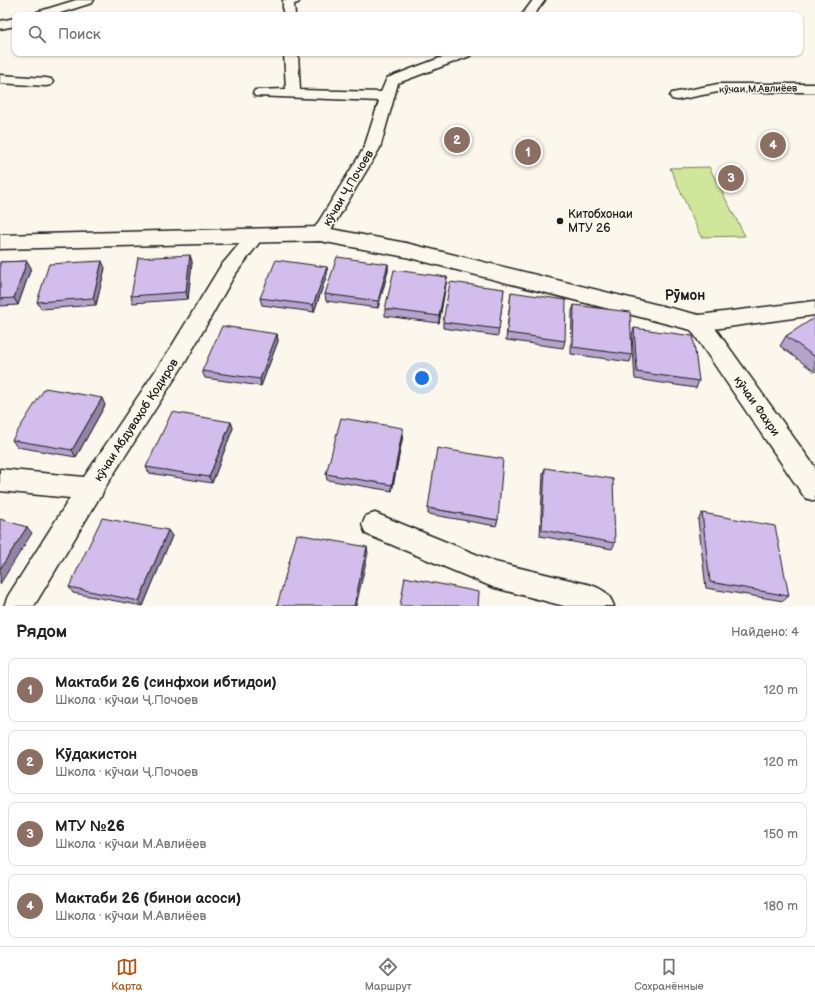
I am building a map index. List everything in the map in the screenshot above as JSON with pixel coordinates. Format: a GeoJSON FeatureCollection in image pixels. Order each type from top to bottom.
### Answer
{"type":"FeatureCollection","features":[{"type":"Feature","properties":{"kind":"street"},"geometry":{"type":"LineString","coordinates":[[50,12],[88,0]]}},
{"type":"Feature","properties":{"kind":"street"},"geometry":{"type":"LineString","coordinates":[[289,12],[288,1],[294,0]]}},
{"type":"Feature","properties":{"kind":"street"},"geometry":{"type":"LineString","coordinates":[[530,12],[539,0]]}},
{"type":"Feature","properties":{"kind":"street"},"geometry":{"type":"LineString","coordinates":[[0,25],[12,23]]}},
{"type":"Feature","properties":{"kind":"street"},"geometry":{"type":"LineString","coordinates":[[291,56],[293,94]]}},
{"type":"Feature","properties":{"kind":"street","name":"кӯчаи Ҷ.Почоев"},"geometry":{"type":"LineString","coordinates":[[320,234],[372,148],[392,81],[457,56]]}},
{"type":"Feature","properties":{"kind":"street"},"geometry":{"type":"LineString","coordinates":[[0,79],[46,82]]}},
{"type":"Feature","properties":{"kind":"street","name":"кӯчаи М.Авлиёев"},"geometry":{"type":"LineString","coordinates":[[677,96],[718,88],[815,88]]}},
{"type":"Feature","properties":{"kind":"street"},"geometry":{"type":"LineString","coordinates":[[260,93],[388,97]]}},
{"type":"Feature","properties":{"kind":"street"},"geometry":{"type":"LineString","coordinates":[[0,242],[320,234],[406,250],[699,323],[815,308]]}},
{"type":"Feature","properties":{"kind":"street","name":"кӯчаи Абдуваҳоб Қодиров"},"geometry":{"type":"LineString","coordinates":[[18,606],[74,514],[178,355],[228,272],[256,235]]}},
{"type":"Feature","properties":{"kind":"street","name":"кӯчаи Фахри"},"geometry":{"type":"LineString","coordinates":[[699,323],[815,490]]}},
{"type":"Feature","properties":{"kind":"street"},"geometry":{"type":"LineString","coordinates":[[0,480],[92,488]]}},
{"type":"Feature","properties":{"kind":"street"},"geometry":{"type":"LineString","coordinates":[[375,525],[495,575],[591,599],[600,606]]}},
{"type":"Feature","properties":{"kind":"green space"},"geometry":{"type":"Polygon","coordinates":[[[709,167],[745,236],[701,237],[670,168],[709,167]]]}},
{"type":"Feature","properties":{"kind":"building"},"geometry":{"type":"Polygon","coordinates":[[[190,255],[186,292],[131,296],[138,258],[190,255]]]}},
{"type":"Feature","properties":{"kind":"building"},"geometry":{"type":"Polygon","coordinates":[[[337,257],[388,264],[378,301],[325,294],[337,257]]]}},
{"type":"Feature","properties":{"kind":"building"},"geometry":{"type":"Polygon","coordinates":[[[276,260],[327,267],[313,305],[260,298],[276,260]]]}},
{"type":"Feature","properties":{"kind":"building"},"geometry":{"type":"Polygon","coordinates":[[[27,261],[14,298],[0,299],[0,262],[27,261]]]}},
{"type":"Feature","properties":{"kind":"building"},"geometry":{"type":"Polygon","coordinates":[[[102,261],[93,298],[37,302],[49,264],[102,261]]]}},
{"type":"Feature","properties":{"kind":"building"},"geometry":{"type":"Polygon","coordinates":[[[394,270],[447,277],[439,316],[385,309],[394,270]]]}},
{"type":"Feature","properties":{"kind":"building"},"geometry":{"type":"Polygon","coordinates":[[[450,282],[504,289],[499,329],[443,322],[450,282]]]}},
{"type":"Feature","properties":{"kind":"building"},"geometry":{"type":"Polygon","coordinates":[[[511,292],[566,300],[565,341],[507,333],[511,292]]]}},
{"type":"Feature","properties":{"kind":"building"},"geometry":{"type":"Polygon","coordinates":[[[574,305],[630,312],[632,355],[573,347],[574,305]]]}},
{"type":"Feature","properties":{"kind":"building"},"geometry":{"type":"Polygon","coordinates":[[[814,318],[815,319],[815,357],[786,336],[814,318]]]}},
{"type":"Feature","properties":{"kind":"building"},"geometry":{"type":"Polygon","coordinates":[[[222,326],[277,334],[260,379],[202,371],[222,326]]]}},
{"type":"Feature","properties":{"kind":"building"},"geometry":{"type":"Polygon","coordinates":[[[634,328],[693,336],[699,381],[637,372],[634,328]]]}},
{"type":"Feature","properties":{"kind":"building"},"geometry":{"type":"Polygon","coordinates":[[[45,388],[102,398],[72,450],[12,440],[45,388]]]}},
{"type":"Feature","properties":{"kind":"building"},"geometry":{"type":"Polygon","coordinates":[[[172,412],[231,422],[209,477],[146,467],[172,412]]]}},
{"type":"Feature","properties":{"kind":"building"},"geometry":{"type":"Polygon","coordinates":[[[341,418],[403,428],[392,485],[326,474],[341,418]]]}},
{"type":"Feature","properties":{"kind":"building"},"geometry":{"type":"Polygon","coordinates":[[[437,448],[503,459],[498,520],[428,508],[437,448]]]}},
{"type":"Feature","properties":{"kind":"building"},"geometry":{"type":"Polygon","coordinates":[[[545,468],[613,479],[615,543],[542,530],[545,468]]]}},
{"type":"Feature","properties":{"kind":"building"},"geometry":{"type":"Polygon","coordinates":[[[702,513],[775,526],[789,596],[710,582],[702,513]]]}},
{"type":"Feature","properties":{"kind":"building"},"geometry":{"type":"Polygon","coordinates":[[[102,518],[168,530],[139,601],[69,587],[102,518]]]}},
{"type":"Feature","properties":{"kind":"building"},"geometry":{"type":"Polygon","coordinates":[[[0,519],[27,527],[0,569],[0,519]]]}},
{"type":"Feature","properties":{"kind":"building"},"geometry":{"type":"Polygon","coordinates":[[[297,534],[367,547],[354,606],[277,606],[297,534]]]}},
{"type":"Feature","properties":{"kind":"building"},"geometry":{"type":"Polygon","coordinates":[[[405,577],[479,592],[478,606],[400,606],[405,577]]]}},
{"type":"Feature","properties":{"kind":"place","name":"Кӯдакистон"},"geometry":{"type":"Point","coordinates":[457,140]}},
{"type":"Feature","properties":{"kind":"place","name":"Мактаби 26 (бинои асоси)"},"geometry":{"type":"Point","coordinates":[773,145]}},
{"type":"Feature","properties":{"kind":"place","name":"Мактаби 26 (синфхои ибтидои)"},"geometry":{"type":"Point","coordinates":[528,152]}},
{"type":"Feature","properties":{"kind":"place","name":"МТУ №26"},"geometry":{"type":"Point","coordinates":[731,178]}},
{"type":"Feature","properties":{"kind":"place","name":"Китобхонаи МТУ 26"},"geometry":{"type":"Point","coordinates":[560,221]}},
{"type":"Feature","properties":{"kind":"district","name":"Рӯмон"},"geometry":{"type":"Point","coordinates":[685,295]}}]}
